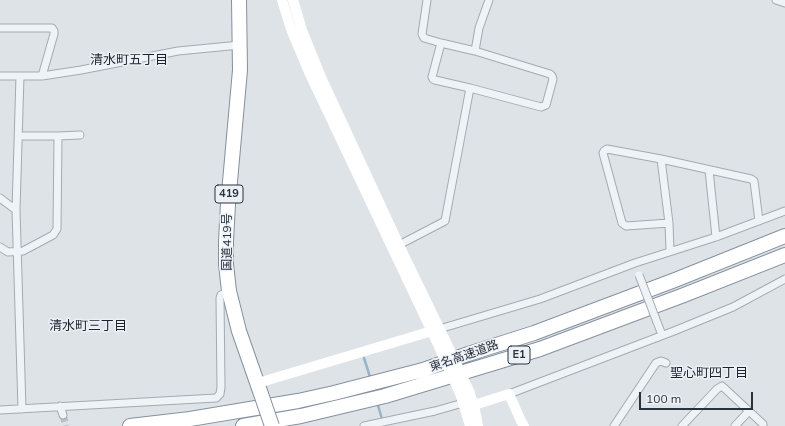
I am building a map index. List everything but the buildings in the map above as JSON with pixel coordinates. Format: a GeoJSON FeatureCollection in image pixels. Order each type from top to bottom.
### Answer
{"type":"FeatureCollection","features":[{"type":"Feature","properties":{"kind":"highway","name":"国道419号"},"geometry":{"type":"LineString","coordinates":[[239,0],[240,70],[228,204],[226,264],[229,291],[239,331],[272,426]]}},
{"type":"Feature","properties":{"kind":"highway","name":"東名高速道路"},"geometry":{"type":"LineString","coordinates":[[130,426],[190,419],[298,401],[423,370],[534,333],[675,280],[785,236]]}},
{"type":"Feature","properties":{"kind":"highway","name":"東名高速道路"},"geometry":{"type":"LineString","coordinates":[[243,426],[301,416],[385,396],[540,349],[684,295],[785,254]]}},
{"type":"Feature","properties":{"kind":"street"},"geometry":{"type":"LineString","coordinates":[[282,0],[308,72],[438,335]]}},
{"type":"Feature","properties":{"kind":"street"},"geometry":{"type":"LineString","coordinates":[[293,0],[302,30],[321,78],[399,245],[466,396],[474,405],[478,426]]}},
{"type":"Feature","properties":{"kind":"street"},"geometry":{"type":"LineString","coordinates":[[427,0],[422,34],[424,38],[441,44],[474,51],[550,74],[553,79],[546,105],[541,107],[433,79],[432,77],[441,44]]}},
{"type":"Feature","properties":{"kind":"street"},"geometry":{"type":"LineString","coordinates":[[474,51],[479,28],[489,0]]}},
{"type":"Feature","properties":{"kind":"street"},"geometry":{"type":"LineString","coordinates":[[776,0],[785,3]]}},
{"type":"Feature","properties":{"kind":"street"},"geometry":{"type":"LineString","coordinates":[[0,28],[52,28],[54,34],[42,76]]}},
{"type":"Feature","properties":{"kind":"street"},"geometry":{"type":"LineString","coordinates":[[0,76],[42,76],[178,51],[240,45]]}},
{"type":"Feature","properties":{"kind":"street"},"geometry":{"type":"LineString","coordinates":[[20,76],[16,210],[22,409]]}},
{"type":"Feature","properties":{"kind":"street"},"geometry":{"type":"LineString","coordinates":[[399,245],[444,221],[470,88]]}},
{"type":"Feature","properties":{"kind":"street"},"geometry":{"type":"LineString","coordinates":[[19,136],[80,135]]}},
{"type":"Feature","properties":{"kind":"street"},"geometry":{"type":"LineString","coordinates":[[0,247],[8,252],[22,251],[53,235],[57,229],[58,136]]}},
{"type":"Feature","properties":{"kind":"street"},"geometry":{"type":"LineString","coordinates":[[668,223],[626,226],[622,223],[603,153],[604,151],[607,149],[661,159],[751,179],[754,181],[759,222]]}},
{"type":"Feature","properties":{"kind":"street"},"geometry":{"type":"LineString","coordinates":[[661,159],[670,251]]}},
{"type":"Feature","properties":{"kind":"street"},"geometry":{"type":"LineString","coordinates":[[709,170],[716,237]]}},
{"type":"Feature","properties":{"kind":"street"},"geometry":{"type":"LineString","coordinates":[[0,198],[16,210]]}},
{"type":"Feature","properties":{"kind":"street"},"geometry":{"type":"LineString","coordinates":[[259,389],[438,335],[540,299],[635,263],[716,237],[785,212]]}},
{"type":"Feature","properties":{"kind":"street"},"geometry":{"type":"LineString","coordinates":[[635,263],[662,335]]}},
{"type":"Feature","properties":{"kind":"street"},"geometry":{"type":"LineString","coordinates":[[474,405],[508,394],[733,307],[785,278]]}},
{"type":"Feature","properties":{"kind":"street"},"geometry":{"type":"LineString","coordinates":[[0,410],[216,398],[220,394],[221,387],[220,298],[221,295],[229,291]]}},
{"type":"Feature","properties":{"kind":"street"},"geometry":{"type":"LineString","coordinates":[[614,426],[656,364],[661,361],[666,363]]}},
{"type":"Feature","properties":{"kind":"street"},"geometry":{"type":"LineString","coordinates":[[682,426],[717,389],[722,386],[763,424],[763,426]]}},
{"type":"Feature","properties":{"kind":"street"},"geometry":{"type":"LineString","coordinates":[[508,394],[520,421],[524,426]]}},
{"type":"Feature","properties":{"kind":"street"},"geometry":{"type":"LineString","coordinates":[[364,426],[435,411],[466,396]]}},
{"type":"Feature","properties":{"kind":"street"},"geometry":{"type":"LineString","coordinates":[[466,396],[470,426]]}},
{"type":"Feature","properties":{"kind":"street"},"geometry":{"type":"LineString","coordinates":[[60,406],[63,415]]}},
{"type":"Feature","properties":{"kind":"street"},"geometry":{"type":"LineString","coordinates":[[736,426],[749,411]]}},
{"type":"Feature","properties":{"kind":"waterway"},"geometry":{"type":"LineString","coordinates":[[364,358],[371,380]]}},
{"type":"Feature","properties":{"kind":"waterway"},"geometry":{"type":"LineString","coordinates":[[377,402],[382,419]]}},
{"type":"Feature","properties":{"kind":"tunnel"},"geometry":{"type":"LineString","coordinates":[[63,415],[66,426]]}},
{"type":"Feature","properties":{"kind":"district","name":"清水町五丁目"},"geometry":{"type":"Point","coordinates":[129,60]}},
{"type":"Feature","properties":{"kind":"district","name":"清水町三丁目"},"geometry":{"type":"Point","coordinates":[88,326]}},
{"type":"Feature","properties":{"kind":"district","name":"聖心町四丁目"},"geometry":{"type":"Point","coordinates":[709,373]}}]}
